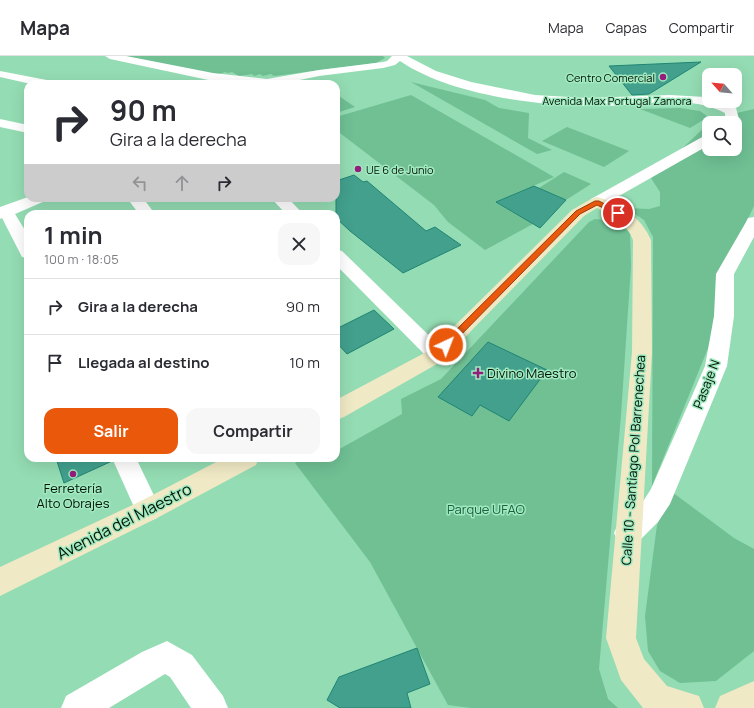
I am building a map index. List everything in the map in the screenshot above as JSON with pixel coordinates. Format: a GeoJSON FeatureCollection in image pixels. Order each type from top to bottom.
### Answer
{"type":"FeatureCollection","features":[{"type":"Feature","properties":{"kind":"main road"},"geometry":{"type":"LineString","coordinates":[[340,409],[437,355],[464,326],[578,213],[597,202]]}},
{"type":"Feature","properties":{"kind":"main road","name":"Calle 10 - Santiago Pol Barrenechea"},"geometry":{"type":"LineString","coordinates":[[597,202],[634,223],[639,230],[642,240],[642,352],[621,638],[632,670],[657,699],[687,708]]}},
{"type":"Feature","properties":{"kind":"main road","name":"Avenida del Maestro"},"geometry":{"type":"LineString","coordinates":[[0,582],[148,510],[239,462]]}},
{"type":"Feature","properties":{"kind":"main road"},"geometry":{"type":"LineString","coordinates":[[732,708],[754,697]]}},
{"type":"Feature","properties":{"kind":"street"},"geometry":{"type":"LineString","coordinates":[[110,56],[213,77],[240,80]]}},
{"type":"Feature","properties":{"kind":"street"},"geometry":{"type":"LineString","coordinates":[[283,80],[319,73],[383,66],[397,60],[400,56]]}},
{"type":"Feature","properties":{"kind":"street","name":"Avenida Max Portugal Zamora"},"geometry":{"type":"LineString","coordinates":[[400,56],[426,72],[446,79],[502,94],[535,100],[557,102],[606,102],[671,99],[712,102],[720,104],[731,111],[732,116]]}},
{"type":"Feature","properties":{"kind":"street"},"geometry":{"type":"LineString","coordinates":[[0,74],[29,80]]}},
{"type":"Feature","properties":{"kind":"street"},"geometry":{"type":"LineString","coordinates":[[0,123],[24,128]]}},
{"type":"Feature","properties":{"kind":"street"},"geometry":{"type":"LineString","coordinates":[[597,202],[702,143]]}},
{"type":"Feature","properties":{"kind":"street"},"geometry":{"type":"LineString","coordinates":[[24,245],[14,224],[2,207],[22,205],[29,202]]}},
{"type":"Feature","properties":{"kind":"street"},"geometry":{"type":"LineString","coordinates":[[283,202],[291,210]]}},
{"type":"Feature","properties":{"kind":"street","name":"Pasaje N"},"geometry":{"type":"LineString","coordinates":[[628,533],[649,514],[661,496],[716,366],[724,316],[725,274],[754,222]]}},
{"type":"Feature","properties":{"kind":"street"},"geometry":{"type":"LineString","coordinates":[[340,259],[437,355]]}},
{"type":"Feature","properties":{"kind":"street"},"geometry":{"type":"LineString","coordinates":[[126,462],[148,510]]}},
{"type":"Feature","properties":{"kind":"street"},"geometry":{"type":"LineString","coordinates":[[78,708],[153,663],[166,657],[181,666],[211,708]]}},
{"type":"Feature","properties":{"kind":"green space"},"geometry":{"type":"Polygon","coordinates":[[[124,56],[383,56],[385,58],[376,63],[274,76],[271,74],[263,76],[260,74],[254,76],[252,74],[239,76],[232,72],[225,72],[216,75],[124,56]]]}},
{"type":"Feature","properties":{"kind":"green space"},"geometry":{"type":"Polygon","coordinates":[[[411,82],[485,100],[499,108],[529,113],[528,138],[552,150],[537,154],[411,82]]]}},
{"type":"Feature","properties":{"kind":"green space"},"geometry":{"type":"Polygon","coordinates":[[[411,95],[554,177],[491,204],[496,202],[533,224],[485,250],[448,222],[434,205],[340,133],[340,116],[411,95]]]}},
{"type":"Feature","properties":{"kind":"green space"},"geometry":{"type":"Polygon","coordinates":[[[340,97],[355,107],[340,112],[340,97]]]}},
{"type":"Feature","properties":{"kind":"green space"},"geometry":{"type":"Polygon","coordinates":[[[680,108],[700,111],[707,116],[702,116],[702,121],[690,128],[640,109],[680,108]]]}},
{"type":"Feature","properties":{"kind":"green space"},"geometry":{"type":"Polygon","coordinates":[[[754,109],[754,206],[717,284],[713,336],[652,486],[653,237],[644,220],[626,208],[649,209],[660,206],[660,192],[651,178],[702,130],[702,156],[742,156],[742,116],[724,116],[754,109]]]}},
{"type":"Feature","properties":{"kind":"green space"},"geometry":{"type":"Polygon","coordinates":[[[567,127],[629,151],[604,167],[542,141],[567,127]]]}},
{"type":"Feature","properties":{"kind":"green space"},"geometry":{"type":"Polygon","coordinates":[[[564,172],[591,184],[566,200],[539,188],[564,172]]]}},
{"type":"Feature","properties":{"kind":"green space","name":"Parque UFAO"},"geometry":{"type":"Polygon","coordinates":[[[595,219],[605,220],[622,227],[630,233],[631,266],[621,415],[599,669],[608,699],[618,708],[471,708],[448,705],[370,562],[295,463],[340,462],[340,449],[402,414],[401,399],[441,379],[589,222],[595,219]]]}},
{"type":"Feature","properties":{"kind":"green space"},"geometry":{"type":"Polygon","coordinates":[[[672,492],[734,538],[754,549],[754,651],[716,681],[680,683],[660,671],[648,651],[645,616],[657,525],[672,492]]]}},
{"type":"Feature","properties":{"kind":"building","name":"Centro Comercial"},"geometry":{"type":"Polygon","coordinates":[[[701,62],[649,94],[632,95],[609,66],[701,62]]]}},
{"type":"Feature","properties":{"kind":"building"},"geometry":{"type":"Polygon","coordinates":[[[354,175],[363,182],[367,181],[426,231],[435,227],[461,245],[403,273],[340,222],[340,210],[336,210],[336,202],[340,202],[340,180],[354,175]]]}},
{"type":"Feature","properties":{"kind":"building"},"geometry":{"type":"Polygon","coordinates":[[[534,186],[566,200],[540,228],[496,202],[534,186]]]}},
{"type":"Feature","properties":{"kind":"building"},"geometry":{"type":"Polygon","coordinates":[[[374,310],[394,329],[347,354],[340,346],[340,327],[374,310]]]}},
{"type":"Feature","properties":{"kind":"building"},"geometry":{"type":"Polygon","coordinates":[[[488,342],[547,370],[509,421],[480,405],[472,416],[438,397],[488,342]]]}},
{"type":"Feature","properties":{"kind":"building"},"geometry":{"type":"Polygon","coordinates":[[[57,462],[110,462],[64,483],[57,462]]]}},
{"type":"Feature","properties":{"kind":"building"},"geometry":{"type":"Polygon","coordinates":[[[417,648],[430,684],[407,693],[411,708],[340,708],[327,700],[339,677],[417,648]]]}},
{"type":"Feature","properties":{"kind":"place","name":"Centro Comercial"},"geometry":{"type":"Point","coordinates":[663,77]}},
{"type":"Feature","properties":{"kind":"place","name":"UE 6 de Junio"},"geometry":{"type":"Point","coordinates":[358,169]}},
{"type":"Feature","properties":{"kind":"place","name":"Divino Maestro"},"geometry":{"type":"Point","coordinates":[478,373]}},
{"type":"Feature","properties":{"kind":"place","name":"Ferretería Alto Obrajes"},"geometry":{"type":"Point","coordinates":[73,474]}},
{"type":"Feature","properties":{"kind":"route"},"geometry":{"type":"LineString","coordinates":[[446,345],[578,213],[597,202],[618,213]]}}]}
